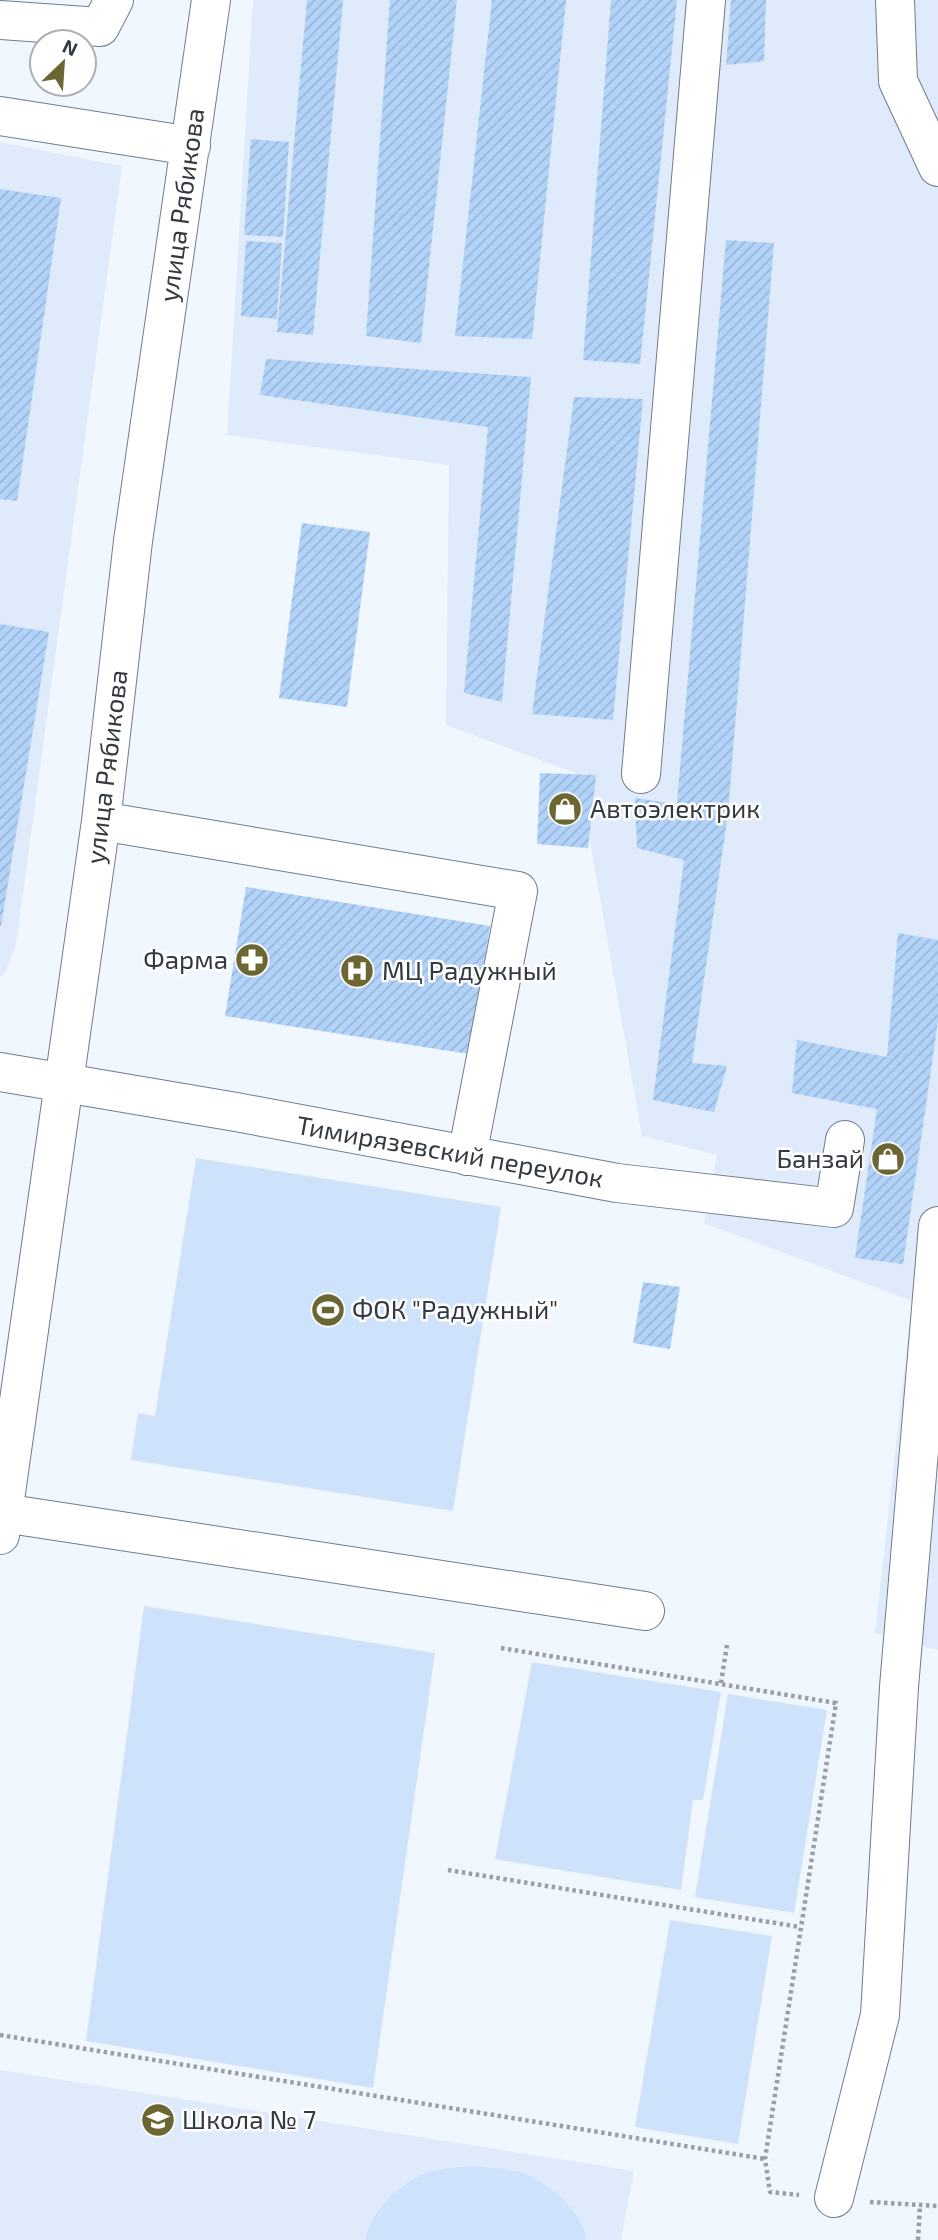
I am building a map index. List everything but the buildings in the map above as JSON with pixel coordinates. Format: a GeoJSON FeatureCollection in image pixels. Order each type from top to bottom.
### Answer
{"type":"FeatureCollection","features":[{"type":"Feature","properties":{"kind":"street"},"geometry":{"type":"LineString","coordinates":[[0,20],[100,27],[114,0]]}},
{"type":"Feature","properties":{"kind":"street","name":"улица Рябикова"},"geometry":{"type":"LineString","coordinates":[[1,1524],[101,821],[133,541],[211,0]]}},
{"type":"Feature","properties":{"kind":"street"},"geometry":{"type":"LineString","coordinates":[[641,774],[706,0]]}},
{"type":"Feature","properties":{"kind":"street"},"geometry":{"type":"LineString","coordinates":[[895,0],[898,81],[938,167]]}},
{"type":"Feature","properties":{"kind":"street"},"geometry":{"type":"LineString","coordinates":[[0,116],[191,146]]}},
{"type":"Feature","properties":{"kind":"street"},"geometry":{"type":"LineString","coordinates":[[101,821],[518,891],[467,1156]]}},
{"type":"Feature","properties":{"kind":"street","name":"Тимирязевский переулок"},"geometry":{"type":"LineString","coordinates":[[0,1072],[236,1112],[617,1183],[834,1208],[845,1140]]}},
{"type":"Feature","properties":{"kind":"street"},"geometry":{"type":"LineString","coordinates":[[834,2198],[880,2015],[899,1687],[938,1226]]}},
{"type":"Feature","properties":{"kind":"street"},"geometry":{"type":"LineString","coordinates":[[1,1524],[645,1611]]}},
{"type":"Feature","properties":{"kind":"path"},"geometry":{"type":"LineString","coordinates":[[721,1683],[727,1645]]}},
{"type":"Feature","properties":{"kind":"path"},"geometry":{"type":"LineString","coordinates":[[502,1648],[836,1703],[765,2159],[770,2192]]}},
{"type":"Feature","properties":{"kind":"path"},"geometry":{"type":"LineString","coordinates":[[447,1870],[800,1927]]}},
{"type":"Feature","properties":{"kind":"path"},"geometry":{"type":"LineString","coordinates":[[0,2035],[765,2159]]}},
{"type":"Feature","properties":{"kind":"path"},"geometry":{"type":"LineString","coordinates":[[834,2198],[938,2207]]}},
{"type":"Feature","properties":{"kind":"path"},"geometry":{"type":"LineString","coordinates":[[918,2240],[920,2206]]}},
{"type":"Feature","properties":{"kind":"shaded area"},"geometry":{"type":"Polygon","coordinates":[[[253,0],[938,0],[938,1650],[875,1633],[912,1301],[704,1223],[717,1155],[642,1136],[578,774],[446,725],[449,465],[227,435],[253,0]]]}},
{"type":"Feature","properties":{"kind":"shaded area"},"geometry":{"type":"Polygon","coordinates":[[[0,142],[122,166],[16,945],[5,973],[0,977],[0,142]]]}},
{"type":"Feature","properties":{"kind":"shaded area","name":"ФОК \"Радужный\""},"geometry":{"type":"Polygon","coordinates":[[[196,1158],[501,1207],[453,1511],[131,1460],[138,1413],[155,1416],[196,1158]]]}},
{"type":"Feature","properties":{"kind":"shaded area"},"geometry":{"type":"Polygon","coordinates":[[[144,1606],[435,1653],[373,2088],[86,2041],[144,1606]]]}},
{"type":"Feature","properties":{"kind":"shaded area"},"geometry":{"type":"Polygon","coordinates":[[[532,1662],[721,1692],[703,1800],[693,1800],[681,1890],[495,1859],[532,1662]]]}},
{"type":"Feature","properties":{"kind":"shaded area"},"geometry":{"type":"Polygon","coordinates":[[[728,1694],[827,1710],[794,1913],[695,1897],[728,1694]]]}},
{"type":"Feature","properties":{"kind":"shaded area"},"geometry":{"type":"Polygon","coordinates":[[[670,1920],[772,1936],[738,2144],[635,2127],[670,1920]]]}},
{"type":"Feature","properties":{"kind":"shaded area","name":"Школа № 7"},"geometry":{"type":"Polygon","coordinates":[[[0,2070],[634,2171],[621,2240],[0,2240],[0,2070]]]}},
{"type":"Feature","properties":{"kind":"shaded area"},"geometry":{"type":"Polygon","coordinates":[[[473,2166],[522,2173],[538,2180],[573,2210],[587,2240],[365,2240],[374,2217],[400,2188],[433,2171],[473,2166]]]}},
{"type":"Feature","properties":{"kind":"place","name":"Автоэлектрик"},"geometry":{"type":"Point","coordinates":[565,809]}},
{"type":"Feature","properties":{"kind":"place","name":"Фарма"},"geometry":{"type":"Point","coordinates":[252,960]}},
{"type":"Feature","properties":{"kind":"place","name":"МЦ Радужный"},"geometry":{"type":"Point","coordinates":[357,971]}},
{"type":"Feature","properties":{"kind":"place","name":"Банзай"},"geometry":{"type":"Point","coordinates":[888,1159]}},
{"type":"Feature","properties":{"kind":"place","name":"ФОК \"Радужный\""},"geometry":{"type":"Point","coordinates":[328,1310]}},
{"type":"Feature","properties":{"kind":"place","name":"Школа № 7"},"geometry":{"type":"Point","coordinates":[158,2120]}}]}
